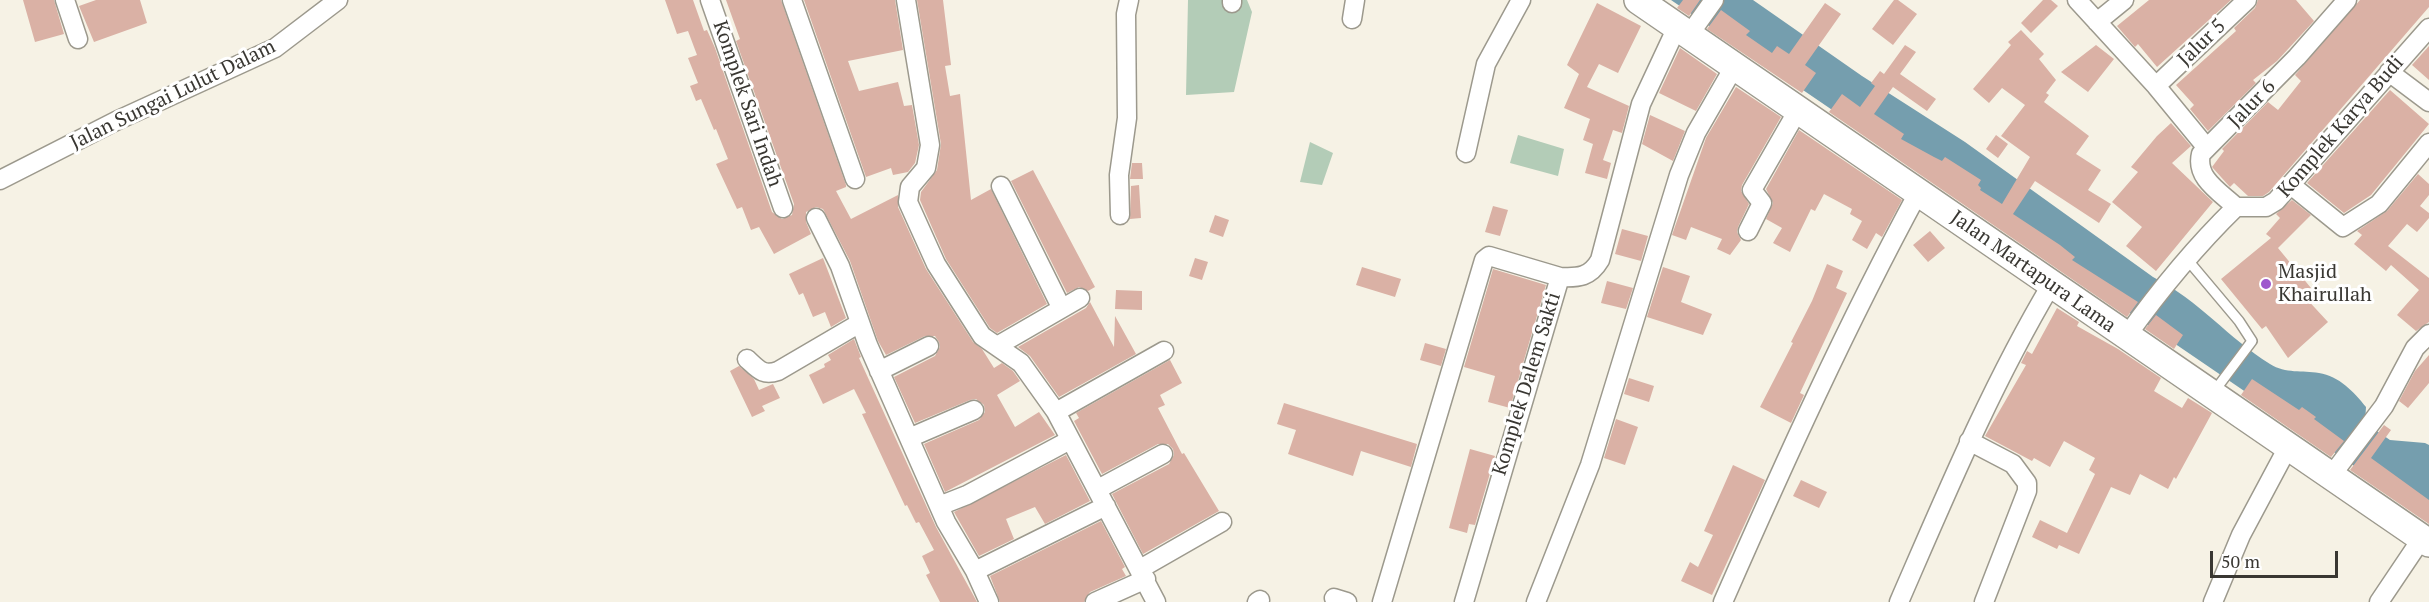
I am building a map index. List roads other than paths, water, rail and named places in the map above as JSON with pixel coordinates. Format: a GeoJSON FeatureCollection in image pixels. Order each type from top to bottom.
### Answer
{"type":"FeatureCollection","features":[{"type":"Feature","properties":{"kind":"main road","name":"Jalan Martapura Lama"},"geometry":{"type":"LineString","coordinates":[[1638,0],[1687,28],[1734,67],[2051,285],[2132,329],[2217,387],[2288,447],[2335,471],[2426,540]]}},
{"type":"Feature","properties":{"kind":"street"},"geometry":{"type":"LineString","coordinates":[[65,0],[78,39]]}},
{"type":"Feature","properties":{"kind":"street","name":"Jalan Sungai Lulut Dalam"},"geometry":{"type":"LineString","coordinates":[[0,180],[116,121],[275,48],[338,0]]}},
{"type":"Feature","properties":{"kind":"street","name":"Komplek Sari Indah"},"geometry":{"type":"LineString","coordinates":[[710,0],[783,208]]}},
{"type":"Feature","properties":{"kind":"street"},"geometry":{"type":"LineString","coordinates":[[792,0],[855,179]]}},
{"type":"Feature","properties":{"kind":"street"},"geometry":{"type":"LineString","coordinates":[[906,0],[930,145],[926,168],[910,187],[908,202],[936,264],[970,321],[982,336],[1021,363],[1056,412],[1156,602]]}},
{"type":"Feature","properties":{"kind":"street"},"geometry":{"type":"LineString","coordinates":[[1120,215],[1119,175],[1127,118],[1126,14],[1129,0]]}},
{"type":"Feature","properties":{"kind":"street"},"geometry":{"type":"LineString","coordinates":[[1352,19],[1355,0]]}},
{"type":"Feature","properties":{"kind":"street"},"geometry":{"type":"LineString","coordinates":[[1466,153],[1486,64],[1521,0]]}},
{"type":"Feature","properties":{"kind":"street","name":"Komplek Dalem Sakti"},"geometry":{"type":"LineString","coordinates":[[1464,602],[1560,277],[1578,278],[1590,274],[1600,260],[1638,114],[1687,28],[1714,0]]}},
{"type":"Feature","properties":{"kind":"street"},"geometry":{"type":"LineString","coordinates":[[2077,0],[2156,86],[2207,148],[2201,154],[2198,165],[2201,174],[2236,207],[2167,279],[2132,329]]}},
{"type":"Feature","properties":{"kind":"street"},"geometry":{"type":"LineString","coordinates":[[2097,22],[2124,0]]}},
{"type":"Feature","properties":{"kind":"street","name":"Jalur 5"},"geometry":{"type":"LineString","coordinates":[[2156,86],[2247,0]]}},
{"type":"Feature","properties":{"kind":"street","name":"Jalur 6"},"geometry":{"type":"LineString","coordinates":[[2207,148],[2297,57],[2347,0]]}},
{"type":"Feature","properties":{"kind":"street","name":"Komplek Karya Budi"},"geometry":{"type":"LineString","coordinates":[[2236,207],[2266,207],[2291,185],[2429,27]]}},
{"type":"Feature","properties":{"kind":"street"},"geometry":{"type":"LineString","coordinates":[[1536,602],[1590,465],[1679,175],[1696,133],[1734,67]]}},
{"type":"Feature","properties":{"kind":"street"},"geometry":{"type":"LineString","coordinates":[[2389,72],[2429,102]]}},
{"type":"Feature","properties":{"kind":"street"},"geometry":{"type":"LineString","coordinates":[[1748,231],[1761,203],[1752,190],[1798,110]]}},
{"type":"Feature","properties":{"kind":"street"},"geometry":{"type":"LineString","coordinates":[[2291,185],[2343,227],[2379,204],[2423,163],[2429,142]]}},
{"type":"Feature","properties":{"kind":"street"},"geometry":{"type":"LineString","coordinates":[[1001,186],[1061,307]]}},
{"type":"Feature","properties":{"kind":"street"},"geometry":{"type":"LineString","coordinates":[[1723,602],[1830,363],[1873,275],[1918,193]]}},
{"type":"Feature","properties":{"kind":"street"},"geometry":{"type":"LineString","coordinates":[[816,218],[840,266],[879,370],[939,506],[975,571],[989,602]]}},
{"type":"Feature","properties":{"kind":"street"},"geometry":{"type":"LineString","coordinates":[[1382,602],[1484,260],[1489,256],[1560,277]]}},
{"type":"Feature","properties":{"kind":"street"},"geometry":{"type":"LineString","coordinates":[[1899,602],[1969,441],[2016,343],[2051,285]]}},
{"type":"Feature","properties":{"kind":"street"},"geometry":{"type":"LineString","coordinates":[[997,346],[1080,298]]}},
{"type":"Feature","properties":{"kind":"street"},"geometry":{"type":"LineString","coordinates":[[747,359],[762,373],[768,375],[860,323]]}},
{"type":"Feature","properties":{"kind":"street"},"geometry":{"type":"LineString","coordinates":[[2335,471],[2378,414],[2403,375],[2415,348],[2429,334]]}},
{"type":"Feature","properties":{"kind":"street"},"geometry":{"type":"LineString","coordinates":[[879,370],[929,346]]}},
{"type":"Feature","properties":{"kind":"street"},"geometry":{"type":"LineString","coordinates":[[1056,412],[1164,351]]}},
{"type":"Feature","properties":{"kind":"street"},"geometry":{"type":"LineString","coordinates":[[909,438],[974,410]]}},
{"type":"Feature","properties":{"kind":"street"},"geometry":{"type":"LineString","coordinates":[[939,506],[967,495],[1070,440]]}},
{"type":"Feature","properties":{"kind":"street"},"geometry":{"type":"LineString","coordinates":[[1969,441],[2013,464],[2027,483],[2027,491],[1984,602]]}},
{"type":"Feature","properties":{"kind":"street"},"geometry":{"type":"LineString","coordinates":[[2213,602],[2241,535],[2288,447]]}},
{"type":"Feature","properties":{"kind":"street"},"geometry":{"type":"LineString","coordinates":[[1098,489],[1163,454]]}},
{"type":"Feature","properties":{"kind":"street"},"geometry":{"type":"LineString","coordinates":[[975,571],[1106,506]]}},
{"type":"Feature","properties":{"kind":"street"},"geometry":{"type":"LineString","coordinates":[[1095,602],[1143,574],[1221,522]]}},
{"type":"Feature","properties":{"kind":"street"},"geometry":{"type":"LineString","coordinates":[[2379,602],[2426,540]]}},
{"type":"Feature","properties":{"kind":"lane"},"geometry":{"type":"LineString","coordinates":[[2186,258],[2239,321],[2252,341],[2217,387]]}},
{"type":"Feature","properties":{"kind":"water"},"geometry":{"type":"Polygon","coordinates":[[[1671,0],[1753,0],[1862,76],[1965,142],[2153,277],[2185,297],[2270,364],[2288,370],[2326,375],[2339,381],[2351,390],[2366,407],[2365,423],[2390,440],[2429,445],[2429,517],[1671,0]]]}},
{"type":"Feature","properties":{"kind":"place","name":"Masjid Khairullah"},"geometry":{"type":"Point","coordinates":[2266,284]}}]}
